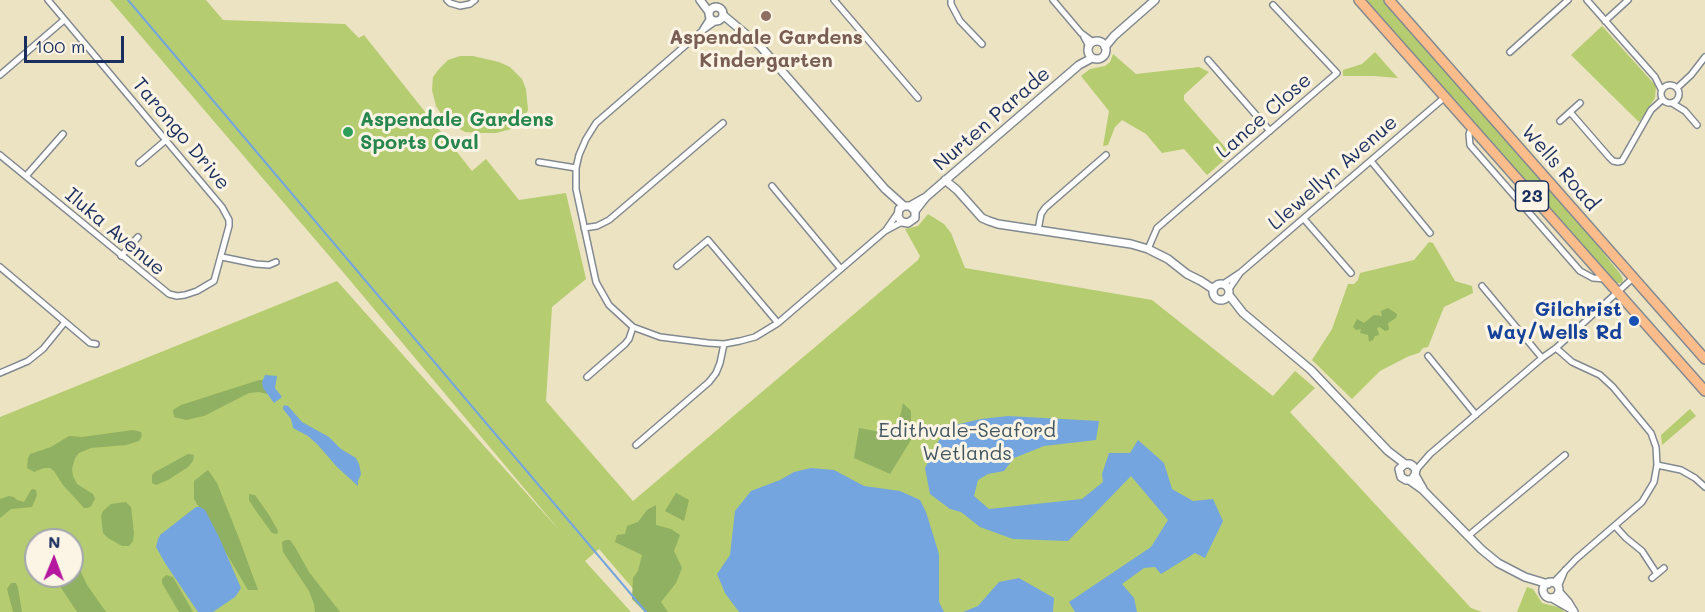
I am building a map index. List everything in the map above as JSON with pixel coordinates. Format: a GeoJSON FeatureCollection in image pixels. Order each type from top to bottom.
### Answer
{"type":"FeatureCollection","features":[{"type":"Feature","properties":{"kind":"main road","name":"Wells Road"},"geometry":{"type":"LineString","coordinates":[[1359,0],[1705,391]]}},
{"type":"Feature","properties":{"kind":"main road","name":"Wells Road"},"geometry":{"type":"LineString","coordinates":[[1389,0],[1705,359]]}},
{"type":"Feature","properties":{"kind":"street","name":"Tarongo Drive"},"geometry":{"type":"LineString","coordinates":[[48,0],[222,207],[229,226],[217,274]]}},
{"type":"Feature","properties":{"kind":"street"},"geometry":{"type":"LineString","coordinates":[[447,0],[460,6],[470,4],[475,0]]}},
{"type":"Feature","properties":{"kind":"street"},"geometry":{"type":"LineString","coordinates":[[701,0],[715,15],[760,46],[891,196],[909,208],[913,220],[908,223],[902,222],[885,231],[778,323],[755,337],[724,344],[660,337],[633,327],[609,305],[596,282],[576,189],[576,168],[586,139],[596,123],[702,31],[715,15]]}},
{"type":"Feature","properties":{"kind":"street"},"geometry":{"type":"LineString","coordinates":[[834,0],[918,98]]}},
{"type":"Feature","properties":{"kind":"street"},"geometry":{"type":"LineString","coordinates":[[951,0],[960,21],[982,44]]}},
{"type":"Feature","properties":{"kind":"street"},"geometry":{"type":"LineString","coordinates":[[1053,0],[1095,48]]}},
{"type":"Feature","properties":{"kind":"street","name":"Nurten Parade"},"geometry":{"type":"LineString","coordinates":[[909,208],[926,197],[1079,65],[1095,48],[1114,36],[1155,0]]}},
{"type":"Feature","properties":{"kind":"street"},"geometry":{"type":"LineString","coordinates":[[1510,52],[1568,0]]}},
{"type":"Feature","properties":{"kind":"street"},"geometry":{"type":"LineString","coordinates":[[1587,0],[1655,77],[1661,89],[1662,100],[1685,111]]}},
{"type":"Feature","properties":{"kind":"street"},"geometry":{"type":"LineString","coordinates":[[1605,21],[1628,0]]}},
{"type":"Feature","properties":{"kind":"street","name":"Lance Close"},"geometry":{"type":"LineString","coordinates":[[1148,249],[1157,228],[1337,73],[1273,5]]}},
{"type":"Feature","properties":{"kind":"street"},"geometry":{"type":"LineString","coordinates":[[0,75],[64,20]]}},
{"type":"Feature","properties":{"kind":"street"},"geometry":{"type":"LineString","coordinates":[[1677,88],[1705,57]]}},
{"type":"Feature","properties":{"kind":"street"},"geometry":{"type":"LineString","coordinates":[[1208,60],[1270,131]]}},
{"type":"Feature","properties":{"kind":"street"},"geometry":{"type":"LineString","coordinates":[[1655,77],[1677,88],[1678,98],[1685,111],[1697,125]]}},
{"type":"Feature","properties":{"kind":"street"},"geometry":{"type":"LineString","coordinates":[[1661,89],[1668,84]]}},
{"type":"Feature","properties":{"kind":"street","name":"Llewellyn Avenue"},"geometry":{"type":"LineString","coordinates":[[1223,290],[1445,97]]}},
{"type":"Feature","properties":{"kind":"street"},"geometry":{"type":"LineString","coordinates":[[1672,103],[1678,98]]}},
{"type":"Feature","properties":{"kind":"street"},"geometry":{"type":"LineString","coordinates":[[1570,112],[1609,157],[1618,162],[1622,161],[1651,110],[1662,100]]}},
{"type":"Feature","properties":{"kind":"street"},"geometry":{"type":"LineString","coordinates":[[1560,121],[1581,103]]}},
{"type":"Feature","properties":{"kind":"street"},"geometry":{"type":"LineString","coordinates":[[584,228],[597,226],[609,220],[723,123]]}},
{"type":"Feature","properties":{"kind":"street"},"geometry":{"type":"LineString","coordinates":[[26,176],[63,134]]}},
{"type":"Feature","properties":{"kind":"street"},"geometry":{"type":"LineString","coordinates":[[139,163],[166,140]]}},
{"type":"Feature","properties":{"kind":"street","name":"Iluka Avenue"},"geometry":{"type":"LineString","coordinates":[[0,155],[169,294],[177,296],[196,291],[214,281],[217,274]]}},
{"type":"Feature","properties":{"kind":"street"},"geometry":{"type":"LineString","coordinates":[[1038,230],[1041,214],[1046,208],[1106,155]]}},
{"type":"Feature","properties":{"kind":"street"},"geometry":{"type":"LineString","coordinates":[[1371,161],[1430,232]]}},
{"type":"Feature","properties":{"kind":"street"},"geometry":{"type":"LineString","coordinates":[[539,162],[576,168]]}},
{"type":"Feature","properties":{"kind":"street"},"geometry":{"type":"LineString","coordinates":[[947,179],[982,218],[998,224],[1131,244],[1148,249],[1168,259],[1187,274],[1223,290],[1240,309],[1316,375],[1388,451],[1409,469],[1423,490],[1468,536],[1498,563],[1525,577],[1552,587],[1569,602],[1573,611]]}},
{"type":"Feature","properties":{"kind":"street"},"geometry":{"type":"LineString","coordinates":[[772,186],[841,269]]}},
{"type":"Feature","properties":{"kind":"street"},"geometry":{"type":"LineString","coordinates":[[891,196],[902,222]]}},
{"type":"Feature","properties":{"kind":"street"},"geometry":{"type":"LineString","coordinates":[[885,231],[897,213],[909,208]]}},
{"type":"Feature","properties":{"kind":"street"},"geometry":{"type":"LineString","coordinates":[[1304,219],[1351,273]]}},
{"type":"Feature","properties":{"kind":"street"},"geometry":{"type":"LineString","coordinates":[[122,256],[138,237]]}},
{"type":"Feature","properties":{"kind":"street"},"geometry":{"type":"LineString","coordinates":[[677,266],[708,240],[778,323]]}},
{"type":"Feature","properties":{"kind":"street"},"geometry":{"type":"LineString","coordinates":[[222,256],[256,264],[276,262]]}},
{"type":"Feature","properties":{"kind":"street"},"geometry":{"type":"LineString","coordinates":[[0,267],[90,343],[96,344]]}},
{"type":"Feature","properties":{"kind":"street"},"geometry":{"type":"LineString","coordinates":[[1423,490],[1401,477],[1556,348],[1634,278]]}},
{"type":"Feature","properties":{"kind":"street"},"geometry":{"type":"LineString","coordinates":[[1482,286],[1542,358]]}},
{"type":"Feature","properties":{"kind":"street"},"geometry":{"type":"LineString","coordinates":[[0,373],[18,367],[36,355],[65,322]]}},
{"type":"Feature","properties":{"kind":"street"},"geometry":{"type":"LineString","coordinates":[[587,377],[625,344],[633,327]]}},
{"type":"Feature","properties":{"kind":"street"},"geometry":{"type":"LineString","coordinates":[[636,445],[709,382],[720,363],[724,344]]}},
{"type":"Feature","properties":{"kind":"street"},"geometry":{"type":"LineString","coordinates":[[1556,348],[1585,370],[1600,375],[1613,387],[1651,433],[1656,447],[1657,465],[1654,482],[1647,495],[1636,508],[1566,568],[1545,595],[1573,611]]}},
{"type":"Feature","properties":{"kind":"street"},"geometry":{"type":"LineString","coordinates":[[1428,356],[1476,415]]}},
{"type":"Feature","properties":{"kind":"street"},"geometry":{"type":"LineString","coordinates":[[1468,536],[1565,455]]}},
{"type":"Feature","properties":{"kind":"street"},"geometry":{"type":"LineString","coordinates":[[1657,465],[1681,470],[1705,487]]}},
{"type":"Feature","properties":{"kind":"street"},"geometry":{"type":"LineString","coordinates":[[1408,480],[1409,469]]}},
{"type":"Feature","properties":{"kind":"street"},"geometry":{"type":"LineString","coordinates":[[1616,526],[1642,551],[1657,574]]}},
{"type":"Feature","properties":{"kind":"street"},"geometry":{"type":"LineString","coordinates":[[1652,578],[1664,568]]}},
{"type":"Feature","properties":{"kind":"street"},"geometry":{"type":"LineString","coordinates":[[1551,598],[1556,596],[1552,587]]}},
{"type":"Feature","properties":{"kind":"green space","name":"Edithvale-Seaford Wetlands"},"geometry":{"type":"Polygon","coordinates":[[[110,0],[206,0],[223,20],[345,24],[359,38],[364,35],[472,171],[486,159],[519,200],[566,193],[586,279],[552,307],[546,401],[633,501],[918,260],[920,256],[905,229],[918,226],[928,214],[944,224],[951,233],[965,268],[1152,300],[1273,396],[1295,371],[1315,388],[1290,412],[1471,608],[1482,612],[653,612],[599,549],[585,561],[631,612],[0,612],[0,417],[337,281],[560,531],[343,272],[110,0]]]}},
{"type":"Feature","properties":{"kind":"green space"},"geometry":{"type":"Polygon","coordinates":[[[1366,0],[1383,0],[1587,232],[1621,275],[1622,283],[1615,283],[1366,0]]]}},
{"type":"Feature","properties":{"kind":"green space"},"geometry":{"type":"Polygon","coordinates":[[[1602,26],[1656,86],[1655,98],[1639,122],[1571,55],[1602,26]]]}},
{"type":"Feature","properties":{"kind":"green space"},"geometry":{"type":"Polygon","coordinates":[[[1375,52],[1398,78],[1343,76],[1343,70],[1362,64],[1375,52]]]}},
{"type":"Feature","properties":{"kind":"green space"},"geometry":{"type":"Polygon","coordinates":[[[1113,54],[1136,74],[1199,67],[1209,72],[1184,95],[1184,100],[1231,154],[1207,175],[1184,149],[1162,153],[1146,134],[1122,120],[1115,127],[1108,145],[1103,146],[1109,111],[1081,76],[1090,69],[1105,66],[1110,62],[1113,54]]]}},
{"type":"Feature","properties":{"kind":"green space"},"geometry":{"type":"Polygon","coordinates":[[[460,56],[473,56],[499,62],[510,67],[522,79],[526,89],[528,110],[522,122],[511,129],[496,133],[481,133],[465,132],[445,120],[436,106],[432,90],[433,77],[448,60],[460,56]]]}},
{"type":"Feature","properties":{"kind":"green space"},"geometry":{"type":"Polygon","coordinates":[[[1429,242],[1433,243],[1455,281],[1472,286],[1473,293],[1444,307],[1428,347],[1380,371],[1352,399],[1312,360],[1332,329],[1348,284],[1354,284],[1360,273],[1414,260],[1429,242]]]}},
{"type":"Feature","properties":{"kind":"green space"},"geometry":{"type":"Polygon","coordinates":[[[1388,308],[1397,314],[1396,318],[1388,323],[1389,330],[1377,328],[1379,335],[1373,340],[1369,342],[1368,335],[1360,333],[1361,329],[1356,330],[1353,327],[1357,319],[1364,323],[1374,315],[1382,316],[1381,311],[1388,308]]]}},
{"type":"Feature","properties":{"kind":"green space"},"geometry":{"type":"Polygon","coordinates":[[[259,380],[266,380],[267,394],[249,393],[204,416],[186,420],[174,417],[173,410],[181,405],[259,380]]]}},
{"type":"Feature","properties":{"kind":"green space"},"geometry":{"type":"Polygon","coordinates":[[[903,403],[911,411],[911,440],[890,474],[854,458],[859,428],[896,435],[903,403]]]}},
{"type":"Feature","properties":{"kind":"green space"},"geometry":{"type":"Polygon","coordinates":[[[1690,409],[1696,416],[1662,445],[1661,435],[1690,409]]]}},
{"type":"Feature","properties":{"kind":"green space"},"geometry":{"type":"Polygon","coordinates":[[[133,430],[141,432],[142,436],[139,441],[126,445],[91,448],[79,453],[75,458],[73,476],[77,484],[93,494],[95,499],[88,508],[84,508],[50,468],[34,472],[27,468],[30,454],[51,447],[69,436],[82,437],[133,430]]]}},
{"type":"Feature","properties":{"kind":"green space"},"geometry":{"type":"Polygon","coordinates":[[[188,454],[194,455],[188,467],[168,480],[156,485],[152,483],[152,475],[155,472],[188,454]]]}},
{"type":"Feature","properties":{"kind":"green space"},"geometry":{"type":"Polygon","coordinates":[[[208,470],[217,483],[258,590],[248,590],[194,499],[194,481],[208,470]]]}},
{"type":"Feature","properties":{"kind":"green space"},"geometry":{"type":"Polygon","coordinates":[[[33,489],[36,490],[37,495],[32,507],[11,509],[0,518],[0,499],[9,496],[24,502],[33,489]]]}},
{"type":"Feature","properties":{"kind":"green space"},"geometry":{"type":"Polygon","coordinates":[[[676,493],[689,500],[684,521],[665,511],[676,493]]]}},
{"type":"Feature","properties":{"kind":"green space"},"geometry":{"type":"Polygon","coordinates":[[[249,494],[255,495],[269,515],[278,531],[277,534],[272,533],[256,511],[249,500],[249,494]]]}},
{"type":"Feature","properties":{"kind":"green space"},"geometry":{"type":"Polygon","coordinates":[[[126,502],[131,507],[134,533],[133,541],[129,546],[122,546],[103,533],[101,516],[111,504],[126,502]]]}},
{"type":"Feature","properties":{"kind":"green space"},"geometry":{"type":"Polygon","coordinates":[[[656,505],[656,525],[671,529],[680,535],[674,551],[682,568],[676,583],[661,602],[668,612],[645,612],[632,599],[633,578],[638,571],[642,555],[615,542],[617,535],[625,534],[627,526],[638,522],[647,510],[656,505]]]}},
{"type":"Feature","properties":{"kind":"green space"},"geometry":{"type":"Polygon","coordinates":[[[290,540],[309,572],[340,612],[315,612],[309,591],[283,552],[282,542],[290,540]]]}},
{"type":"Feature","properties":{"kind":"green space"},"geometry":{"type":"Polygon","coordinates":[[[166,575],[173,577],[193,612],[179,612],[162,583],[166,575]]]}},
{"type":"Feature","properties":{"kind":"green space"},"geometry":{"type":"Polygon","coordinates":[[[84,579],[106,612],[77,612],[62,588],[84,588],[84,579]]]}},
{"type":"Feature","properties":{"kind":"green space"},"geometry":{"type":"Polygon","coordinates":[[[11,583],[16,583],[18,588],[22,612],[13,612],[7,589],[11,583]]]}},
{"type":"Feature","properties":{"kind":"green space"},"geometry":{"type":"Polygon","coordinates":[[[1527,587],[1533,589],[1542,603],[1561,608],[1564,612],[1517,612],[1527,587]]]}},
{"type":"Feature","properties":{"kind":"water"},"geometry":{"type":"Polygon","coordinates":[[[265,375],[277,376],[275,388],[282,397],[274,403],[263,388],[262,382],[265,375]]]}},
{"type":"Feature","properties":{"kind":"water"},"geometry":{"type":"Polygon","coordinates":[[[284,405],[288,406],[302,422],[329,437],[341,449],[356,458],[361,474],[358,486],[308,436],[293,428],[291,419],[283,409],[284,405]]]}},
{"type":"Feature","properties":{"kind":"water"},"geometry":{"type":"Polygon","coordinates":[[[1008,416],[1099,421],[1096,440],[1044,446],[1014,458],[1004,471],[988,474],[978,480],[974,496],[989,509],[1082,499],[1103,482],[1102,474],[1109,453],[1130,453],[1138,440],[1164,463],[1172,489],[1193,501],[1213,499],[1223,521],[1205,558],[1195,553],[1161,574],[1155,567],[1144,568],[1122,584],[1134,598],[1137,612],[1075,612],[1069,602],[1151,547],[1168,520],[1131,476],[1068,541],[1013,539],[980,527],[961,512],[950,509],[930,494],[925,468],[939,440],[955,425],[1008,416]]]}},
{"type":"Feature","properties":{"kind":"water"},"geometry":{"type":"Polygon","coordinates":[[[811,468],[834,470],[864,486],[900,491],[920,500],[939,554],[939,602],[944,612],[739,612],[725,593],[717,574],[730,555],[735,511],[751,491],[794,472],[811,468]]]}},
{"type":"Feature","properties":{"kind":"water"},"geometry":{"type":"Polygon","coordinates":[[[196,507],[205,510],[241,588],[235,597],[213,612],[198,612],[156,547],[160,535],[196,507]]]}},
{"type":"Feature","properties":{"kind":"water"},"geometry":{"type":"Polygon","coordinates":[[[1019,578],[1054,598],[1053,612],[963,612],[978,606],[999,582],[1019,578]]]}},
{"type":"Feature","properties":{"kind":"waterway"},"geometry":{"type":"LineString","coordinates":[[128,0],[646,612]]}},
{"type":"Feature","properties":{"kind":"place","name":"Aspendale Gardens Kindergarten"},"geometry":{"type":"Point","coordinates":[766,16]}},
{"type":"Feature","properties":{"kind":"place","name":"Aspendale Gardens Sports Oval"},"geometry":{"type":"Point","coordinates":[348,132]}},
{"type":"Feature","properties":{"kind":"place","name":"Gilchrist Way/Wells Rd"},"geometry":{"type":"Point","coordinates":[1634,321]}}]}
